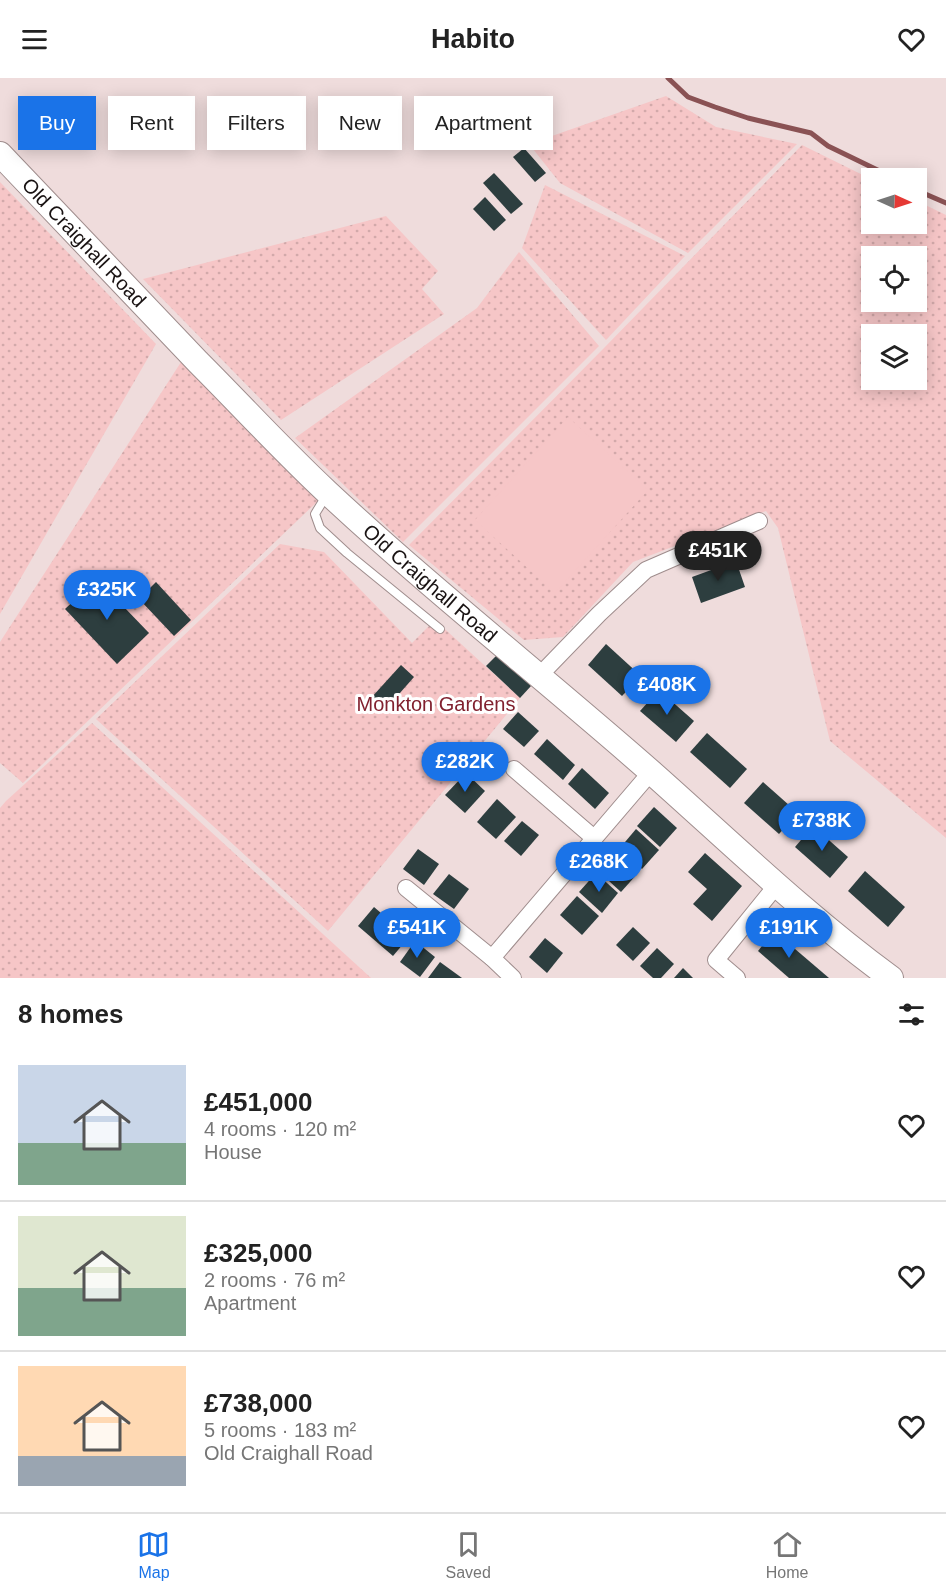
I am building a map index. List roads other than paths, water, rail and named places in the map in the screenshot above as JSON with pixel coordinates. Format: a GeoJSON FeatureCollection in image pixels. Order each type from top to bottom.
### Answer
{"type":"FeatureCollection","features":[{"type":"Feature","properties":{"kind":"main road","name":"Old Craighall Road"},"geometry":{"type":"LineString","coordinates":[[0,154],[274,441],[328,493],[467,616],[651,772],[776,886],[891,978]]}},
{"type":"Feature","properties":{"kind":"street"},"geometry":{"type":"LineString","coordinates":[[539,676],[599,614],[646,570],[759,521]]}},
{"type":"Feature","properties":{"kind":"street"},"geometry":{"type":"LineString","coordinates":[[514,770],[594,838]]}},
{"type":"Feature","properties":{"kind":"street"},"geometry":{"type":"LineString","coordinates":[[492,958],[651,772]]}},
{"type":"Feature","properties":{"kind":"street"},"geometry":{"type":"LineString","coordinates":[[737,978],[716,960],[776,886]]}},
{"type":"Feature","properties":{"kind":"street"},"geometry":{"type":"LineString","coordinates":[[406,888],[513,978]]}},
{"type":"Feature","properties":{"kind":"lane"},"geometry":{"type":"LineString","coordinates":[[328,493],[315,514],[320,528],[440,629]]}},
{"type":"Feature","properties":{"kind":"waterway"},"geometry":{"type":"LineString","coordinates":[[668,78],[688,97],[748,118],[811,133],[828,146],[873,168]]}},
{"type":"Feature","properties":{"kind":"waterway"},"geometry":{"type":"LineString","coordinates":[[927,195],[946,203]]}},
{"type":"Feature","properties":{"kind":"park label","name":"Monkton Gardens"},"geometry":{"type":"Point","coordinates":[436,704]}}]}
